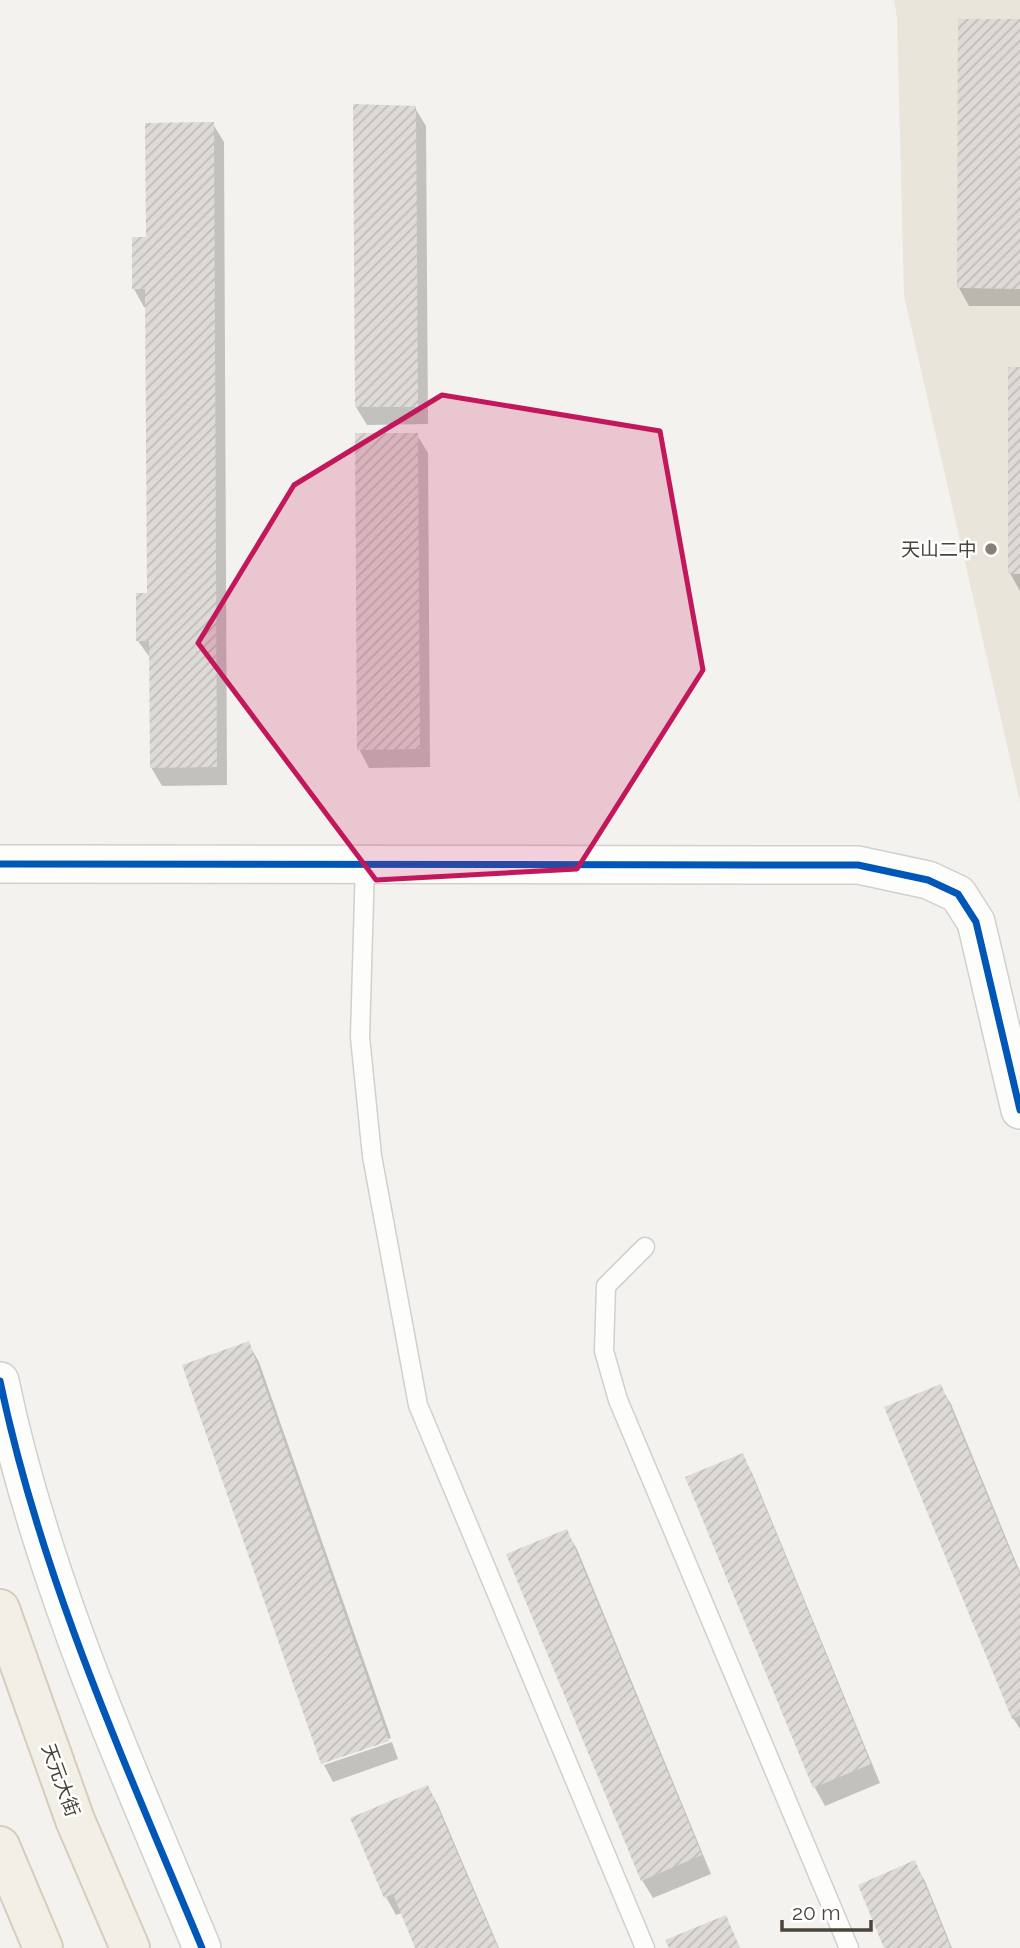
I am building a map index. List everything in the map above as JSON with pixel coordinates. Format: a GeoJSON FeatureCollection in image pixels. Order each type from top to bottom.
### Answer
{"type":"FeatureCollection","features":[{"type":"Feature","properties":{"kind":"main road","name":"天元大街"},"geometry":{"type":"LineString","coordinates":[[0,1609],[75,1820],[130,1948]]}},
{"type":"Feature","properties":{"kind":"main road"},"geometry":{"type":"LineString","coordinates":[[0,1846],[43,1948]]}},
{"type":"Feature","properties":{"kind":"street"},"geometry":{"type":"LineString","coordinates":[[0,864],[858,865],[928,880],[958,894],[976,922],[1020,1110]]}},
{"type":"Feature","properties":{"kind":"street"},"geometry":{"type":"LineString","coordinates":[[0,1381],[32,1505],[71,1629],[202,1948]]}},
{"type":"Feature","properties":{"kind":"lane"},"geometry":{"type":"LineString","coordinates":[[365,864],[360,1037],[372,1156],[418,1405],[645,1948]]}},
{"type":"Feature","properties":{"kind":"lane"},"geometry":{"type":"LineString","coordinates":[[645,1247],[606,1286],[604,1351],[618,1400],[849,1948]]}},
{"type":"Feature","properties":{"kind":"highlighted area"},"geometry":{"type":"Polygon","coordinates":[[[442,395],[660,431],[703,670],[577,869],[376,880],[198,643],[294,485],[442,395]]]}},
{"type":"Feature","properties":{"kind":"shaded area","name":"天山二中"},"geometry":{"type":"Polygon","coordinates":[[[894,0],[1020,0],[1020,802],[904,296],[897,18],[894,0]]]}},
{"type":"Feature","properties":{"kind":"building"},"geometry":{"type":"Polygon","coordinates":[[[958,19],[1020,19],[1020,289],[957,288],[958,19]]]}},
{"type":"Feature","properties":{"kind":"building"},"geometry":{"type":"Polygon","coordinates":[[[353,104],[416,106],[418,407],[355,407],[353,104]]]}},
{"type":"Feature","properties":{"kind":"building"},"geometry":{"type":"Polygon","coordinates":[[[214,122],[217,767],[150,768],[149,641],[136,641],[136,593],[147,593],[145,289],[132,289],[132,237],[146,237],[145,123],[214,122]]]}},
{"type":"Feature","properties":{"kind":"building"},"geometry":{"type":"Polygon","coordinates":[[[1008,367],[1020,367],[1020,574],[1008,574],[1008,367]]]}},
{"type":"Feature","properties":{"kind":"building"},"geometry":{"type":"Polygon","coordinates":[[[355,433],[418,433],[420,749],[357,750],[355,433]]]}},
{"type":"Feature","properties":{"kind":"building"},"geometry":{"type":"Polygon","coordinates":[[[249,1341],[389,1741],[321,1764],[182,1365],[249,1341]]]}},
{"type":"Feature","properties":{"kind":"building"},"geometry":{"type":"Polygon","coordinates":[[[941,1384],[1020,1575],[1020,1715],[1012,1719],[884,1407],[941,1384]]]}},
{"type":"Feature","properties":{"kind":"building"},"geometry":{"type":"Polygon","coordinates":[[[743,1453],[871,1764],[813,1788],[685,1477],[743,1453]]]}},
{"type":"Feature","properties":{"kind":"building"},"geometry":{"type":"Polygon","coordinates":[[[567,1529],[702,1855],[641,1881],[506,1554],[567,1529]]]}},
{"type":"Feature","properties":{"kind":"building"},"geometry":{"type":"Polygon","coordinates":[[[428,1785],[498,1948],[415,1948],[393,1894],[384,1898],[350,1818],[428,1785]]]}},
{"type":"Feature","properties":{"kind":"building"},"geometry":{"type":"Polygon","coordinates":[[[915,1860],[951,1948],[884,1948],[858,1885],[915,1860]]]}},
{"type":"Feature","properties":{"kind":"building"},"geometry":{"type":"Polygon","coordinates":[[[726,1915],[740,1948],[669,1948],[665,1940],[726,1915]]]}},
{"type":"Feature","properties":{"kind":"cycle path"},"geometry":{"type":"LineString","coordinates":[[0,864],[858,865],[928,880],[958,894],[976,922],[1020,1110]]}},
{"type":"Feature","properties":{"kind":"cycle path"},"geometry":{"type":"LineString","coordinates":[[0,1381],[17,1454],[62,1598],[115,1739],[202,1948]]}},
{"type":"Feature","properties":{"kind":"place","name":"天山二中"},"geometry":{"type":"Point","coordinates":[991,549]}}]}
